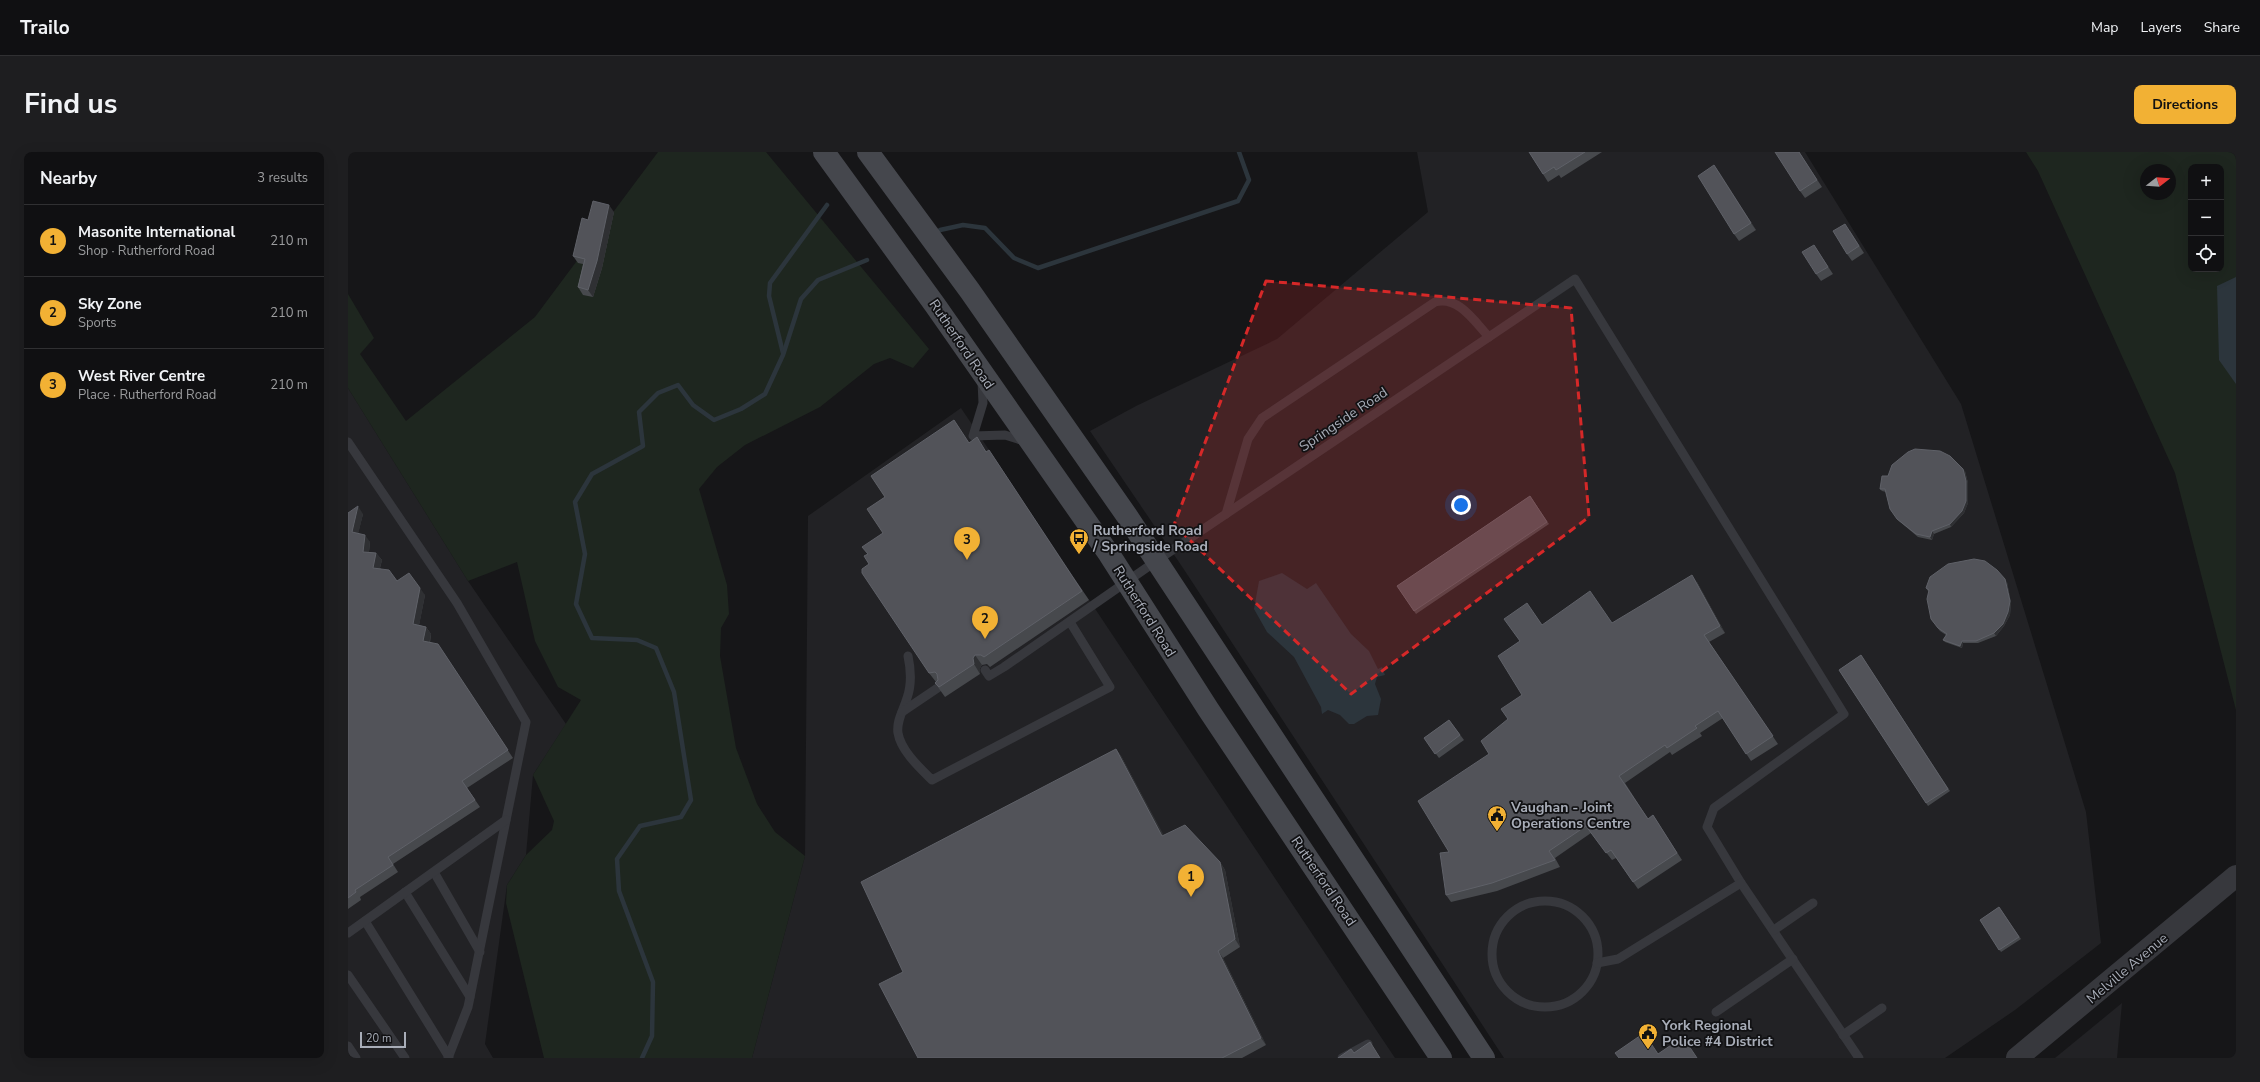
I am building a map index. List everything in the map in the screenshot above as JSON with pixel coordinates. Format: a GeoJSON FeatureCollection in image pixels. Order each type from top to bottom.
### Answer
{"type":"FeatureCollection","features":[{"type":"Feature","properties":{"kind":"main road","name":"Rutherford Road"},"geometry":{"type":"LineString","coordinates":[[824,152],[873,217],[1032,443],[1126,581],[1208,709],[1441,1058]]}},
{"type":"Feature","properties":{"kind":"main road"},"geometry":{"type":"LineString","coordinates":[[868,152],[970,291],[1156,562],[1484,1058]]}},
{"type":"Feature","properties":{"kind":"street","name":"Melville Avenue"},"geometry":{"type":"LineString","coordinates":[[2016,1058],[2125,970],[2236,876]]}},
{"type":"Feature","properties":{"kind":"lane","name":"Springside Road"},"geometry":{"type":"LineString","coordinates":[[985,670],[989,676],[1070,622],[1126,581],[1575,279],[1844,714],[1714,808],[1707,827],[1741,883]]}},
{"type":"Feature","properties":{"kind":"lane"},"geometry":{"type":"LineString","coordinates":[[1226,514],[1248,439],[1262,418],[1435,302],[1444,299],[1455,302],[1489,337]]}},
{"type":"Feature","properties":{"kind":"lane"},"geometry":{"type":"LineString","coordinates":[[982,374],[983,403],[973,436],[1004,435],[1032,443]]}},
{"type":"Feature","properties":{"kind":"lane"},"geometry":{"type":"LineString","coordinates":[[348,442],[457,603],[526,722],[470,997],[449,1058]]}},
{"type":"Feature","properties":{"kind":"lane"},"geometry":{"type":"LineString","coordinates":[[908,656],[911,669],[910,685],[898,724],[898,734],[902,744],[932,780],[1110,688],[1070,622]]}},
{"type":"Feature","properties":{"kind":"lane"},"geometry":{"type":"LineString","coordinates":[[902,712],[939,687]]}},
{"type":"Feature","properties":{"kind":"lane"},"geometry":{"type":"LineString","coordinates":[[348,933],[506,820]]}},
{"type":"Feature","properties":{"kind":"lane"},"geometry":{"type":"LineString","coordinates":[[434,872],[480,952]]}},
{"type":"Feature","properties":{"kind":"lane"},"geometry":{"type":"LineString","coordinates":[[1597,963],[1618,959],[1741,883],[1860,1058]]}},
{"type":"Feature","properties":{"kind":"lane"},"geometry":{"type":"LineString","coordinates":[[405,892],[470,997]]}},
{"type":"Feature","properties":{"kind":"lane"},"geometry":{"type":"LineString","coordinates":[[1534,902],[1551,902],[1567,906],[1581,916],[1588,925],[1597,946],[1597,963],[1591,980],[1580,994],[1565,1003],[1547,1008],[1530,1005],[1509,993],[1501,984],[1493,968],[1492,950],[1499,929],[1505,919],[1518,908],[1534,902]]}},
{"type":"Feature","properties":{"kind":"lane"},"geometry":{"type":"LineString","coordinates":[[1774,930],[1813,903]]}},
{"type":"Feature","properties":{"kind":"lane"},"geometry":{"type":"LineString","coordinates":[[365,921],[449,1058]]}},
{"type":"Feature","properties":{"kind":"lane"},"geometry":{"type":"LineString","coordinates":[[1716,1012],[1793,959]]}},
{"type":"Feature","properties":{"kind":"lane"},"geometry":{"type":"LineString","coordinates":[[348,975],[405,1058]]}},
{"type":"Feature","properties":{"kind":"lane"},"geometry":{"type":"LineString","coordinates":[[1843,1035],[1882,1008]]}},
{"type":"Feature","properties":{"kind":"lane"},"geometry":{"type":"LineString","coordinates":[[1342,1058],[1368,1044]]}},
{"type":"Feature","properties":{"kind":"lane"},"geometry":{"type":"LineString","coordinates":[[348,1046],[356,1058]]}},
{"type":"Feature","properties":{"kind":"highlighted area"},"geometry":{"type":"Polygon","coordinates":[[[1266,281],[1571,308],[1589,517],[1351,694],[1174,525],[1266,281]]]}},
{"type":"Feature","properties":{"kind":"shaded area"},"geometry":{"type":"Polygon","coordinates":[[[658,152],[766,152],[929,349],[913,368],[890,358],[874,364],[820,407],[745,445],[717,467],[699,489],[727,585],[729,614],[721,628],[720,656],[736,748],[757,804],[775,832],[805,856],[752,1058],[544,1058],[506,903],[507,885],[526,855],[552,830],[554,821],[533,775],[581,700],[558,687],[535,641],[517,562],[468,581],[348,388],[348,294],[374,338],[360,354],[406,421],[535,317],[658,152]]]}},
{"type":"Feature","properties":{"kind":"shaded area"},"geometry":{"type":"Polygon","coordinates":[[[1417,152],[1805,152],[1961,404],[2086,812],[2101,943],[2015,1010],[1945,1058],[1504,1058],[1183,568],[1090,431],[1136,406],[1277,339],[1428,212],[1417,152]]]}},
{"type":"Feature","properties":{"kind":"shaded area"},"geometry":{"type":"Polygon","coordinates":[[[2026,152],[2236,152],[2236,710],[2175,473],[2038,171],[2026,152]]]}},
{"type":"Feature","properties":{"kind":"shaded area"},"geometry":{"type":"Polygon","coordinates":[[[2236,277],[2236,384],[2219,360],[2217,286],[2236,277]]]}},
{"type":"Feature","properties":{"kind":"shaded area"},"geometry":{"type":"Polygon","coordinates":[[[348,388],[468,581],[566,724],[533,775],[526,855],[507,885],[485,1044],[493,1058],[348,1058],[348,388]]]}},
{"type":"Feature","properties":{"kind":"shaded area"},"geometry":{"type":"Polygon","coordinates":[[[961,408],[1395,1058],[752,1058],[805,856],[808,516],[961,408]]]}},
{"type":"Feature","properties":{"kind":"shaded area"},"geometry":{"type":"Polygon","coordinates":[[[1282,573],[1307,589],[1316,583],[1351,634],[1369,651],[1378,669],[1382,667],[1385,675],[1377,677],[1375,684],[1381,699],[1378,715],[1367,716],[1354,724],[1349,724],[1340,715],[1328,710],[1322,714],[1321,707],[1294,657],[1267,632],[1254,609],[1259,581],[1282,573]]]}},
{"type":"Feature","properties":{"kind":"shaded area"},"geometry":{"type":"Polygon","coordinates":[[[2122,1003],[2117,1058],[2055,1058],[2122,1003]]]}},
{"type":"Feature","properties":{"kind":"building"},"geometry":{"type":"Polygon","coordinates":[[[1529,152],[1585,152],[1556,170],[1554,167],[1543,174],[1529,152]]]}},
{"type":"Feature","properties":{"kind":"building"},"geometry":{"type":"Polygon","coordinates":[[[1775,152],[1799,152],[1817,180],[1800,191],[1775,152]]]}},
{"type":"Feature","properties":{"kind":"building"},"geometry":{"type":"Polygon","coordinates":[[[1714,165],[1751,223],[1734,234],[1698,176],[1714,165]]]}},
{"type":"Feature","properties":{"kind":"building"},"geometry":{"type":"Polygon","coordinates":[[[593,201],[609,205],[597,261],[588,290],[578,287],[585,259],[573,256],[582,218],[588,220],[593,201]]]}},
{"type":"Feature","properties":{"kind":"building"},"geometry":{"type":"Polygon","coordinates":[[[1845,224],[1859,246],[1847,254],[1833,231],[1845,224]]]}},
{"type":"Feature","properties":{"kind":"building"},"geometry":{"type":"Polygon","coordinates":[[[1814,245],[1828,267],[1816,274],[1802,252],[1814,245]]]}},
{"type":"Feature","properties":{"kind":"building"},"geometry":{"type":"Polygon","coordinates":[[[954,420],[969,443],[977,437],[986,452],[989,450],[1082,591],[984,657],[981,655],[975,655],[973,658],[974,664],[939,687],[935,683],[938,680],[937,674],[935,672],[929,673],[862,573],[862,569],[869,564],[864,556],[868,554],[862,547],[883,533],[867,509],[885,497],[871,476],[954,420]]]}},
{"type":"Feature","properties":{"kind":"building"},"geometry":{"type":"Polygon","coordinates":[[[1915,449],[1940,451],[1950,456],[1963,469],[1966,481],[1966,501],[1962,511],[1950,524],[1932,531],[1930,537],[1916,534],[1897,519],[1890,509],[1885,489],[1880,489],[1882,476],[1888,476],[1892,465],[1908,452],[1915,449]]]}},
{"type":"Feature","properties":{"kind":"building"},"geometry":{"type":"Polygon","coordinates":[[[1530,496],[1547,522],[1414,611],[1397,586],[1530,496]]]}},
{"type":"Feature","properties":{"kind":"building"},"geometry":{"type":"Polygon","coordinates":[[[358,506],[352,532],[365,535],[363,552],[376,553],[373,568],[389,570],[397,581],[409,573],[420,588],[413,624],[426,627],[423,641],[438,644],[508,750],[462,781],[475,800],[388,857],[393,865],[355,890],[356,892],[348,898],[348,513],[358,506]]]}},
{"type":"Feature","properties":{"kind":"building"},"geometry":{"type":"Polygon","coordinates":[[[1974,559],[1985,561],[1997,570],[2005,579],[2010,601],[2008,612],[2003,624],[1994,633],[1976,641],[1962,641],[1960,646],[1943,640],[1947,634],[1938,628],[1931,619],[1927,599],[1929,590],[1926,588],[1930,577],[1948,564],[1974,559]]]}},
{"type":"Feature","properties":{"kind":"building"},"geometry":{"type":"Polygon","coordinates":[[[1692,575],[1720,626],[1704,635],[1773,736],[1746,754],[1718,711],[1695,726],[1697,728],[1667,748],[1665,745],[1619,776],[1648,819],[1653,815],[1677,853],[1633,882],[1611,850],[1606,853],[1586,826],[1549,851],[1555,860],[1492,883],[1446,895],[1440,853],[1449,852],[1418,801],[1489,754],[1481,741],[1508,719],[1501,709],[1522,695],[1498,656],[1520,641],[1504,619],[1527,603],[1542,625],[1590,591],[1612,623],[1692,575]]]}},
{"type":"Feature","properties":{"kind":"building"},"geometry":{"type":"Polygon","coordinates":[[[1861,655],[1948,789],[1926,803],[1839,670],[1861,655]]]}},
{"type":"Feature","properties":{"kind":"building"},"geometry":{"type":"Polygon","coordinates":[[[1449,720],[1460,735],[1435,754],[1424,738],[1449,720]]]}},
{"type":"Feature","properties":{"kind":"building"},"geometry":{"type":"Polygon","coordinates":[[[1116,749],[1162,836],[1185,825],[1220,862],[1235,939],[1218,951],[1261,1038],[1222,1058],[918,1058],[879,984],[903,972],[861,882],[1116,749]]]}},
{"type":"Feature","properties":{"kind":"building"},"geometry":{"type":"Polygon","coordinates":[[[1999,907],[2019,937],[1999,950],[1980,920],[1999,907]]]}},
{"type":"Feature","properties":{"kind":"building"},"geometry":{"type":"Polygon","coordinates":[[[1644,1033],[1658,1054],[1683,1037],[1697,1058],[1619,1058],[1615,1053],[1644,1033]]]}},
{"type":"Feature","properties":{"kind":"building"},"geometry":{"type":"Polygon","coordinates":[[[1370,1042],[1380,1058],[1338,1058],[1351,1049],[1354,1053],[1370,1042]]]}},
{"type":"Feature","properties":{"kind":"waterway"},"geometry":{"type":"LineString","coordinates":[[940,230],[963,225],[985,228],[1014,258],[1038,268],[1238,201],[1249,180],[1239,152]]}},
{"type":"Feature","properties":{"kind":"waterway"},"geometry":{"type":"LineString","coordinates":[[783,353],[769,296],[770,283],[827,205]]}},
{"type":"Feature","properties":{"kind":"waterway"},"geometry":{"type":"LineString","coordinates":[[642,1058],[652,1036],[653,982],[619,891],[617,859],[640,826],[681,817],[691,800],[674,692],[656,648],[637,640],[592,638],[576,604],[585,554],[575,502],[592,474],[643,446],[639,412],[658,393],[678,385],[693,405],[714,420],[741,409],[765,394],[783,355],[801,299],[818,280],[867,260]]}},
{"type":"Feature","properties":{"kind":"place","name":"Rutherford Road / Springside Road"},"geometry":{"type":"Point","coordinates":[1079,555]}},
{"type":"Feature","properties":{"kind":"place","name":"West River Centre"},"geometry":{"type":"Point","coordinates":[967,560]}},
{"type":"Feature","properties":{"kind":"place","name":"Sky Zone"},"geometry":{"type":"Point","coordinates":[985,639]}},
{"type":"Feature","properties":{"kind":"place","name":"Vaughan - Joint Operations Centre"},"geometry":{"type":"Point","coordinates":[1497,832]}},
{"type":"Feature","properties":{"kind":"place","name":"Masonite International"},"geometry":{"type":"Point","coordinates":[1191,897]}},
{"type":"Feature","properties":{"kind":"place","name":"York Regional Police #4 District"},"geometry":{"type":"Point","coordinates":[1648,1050]}}]}
